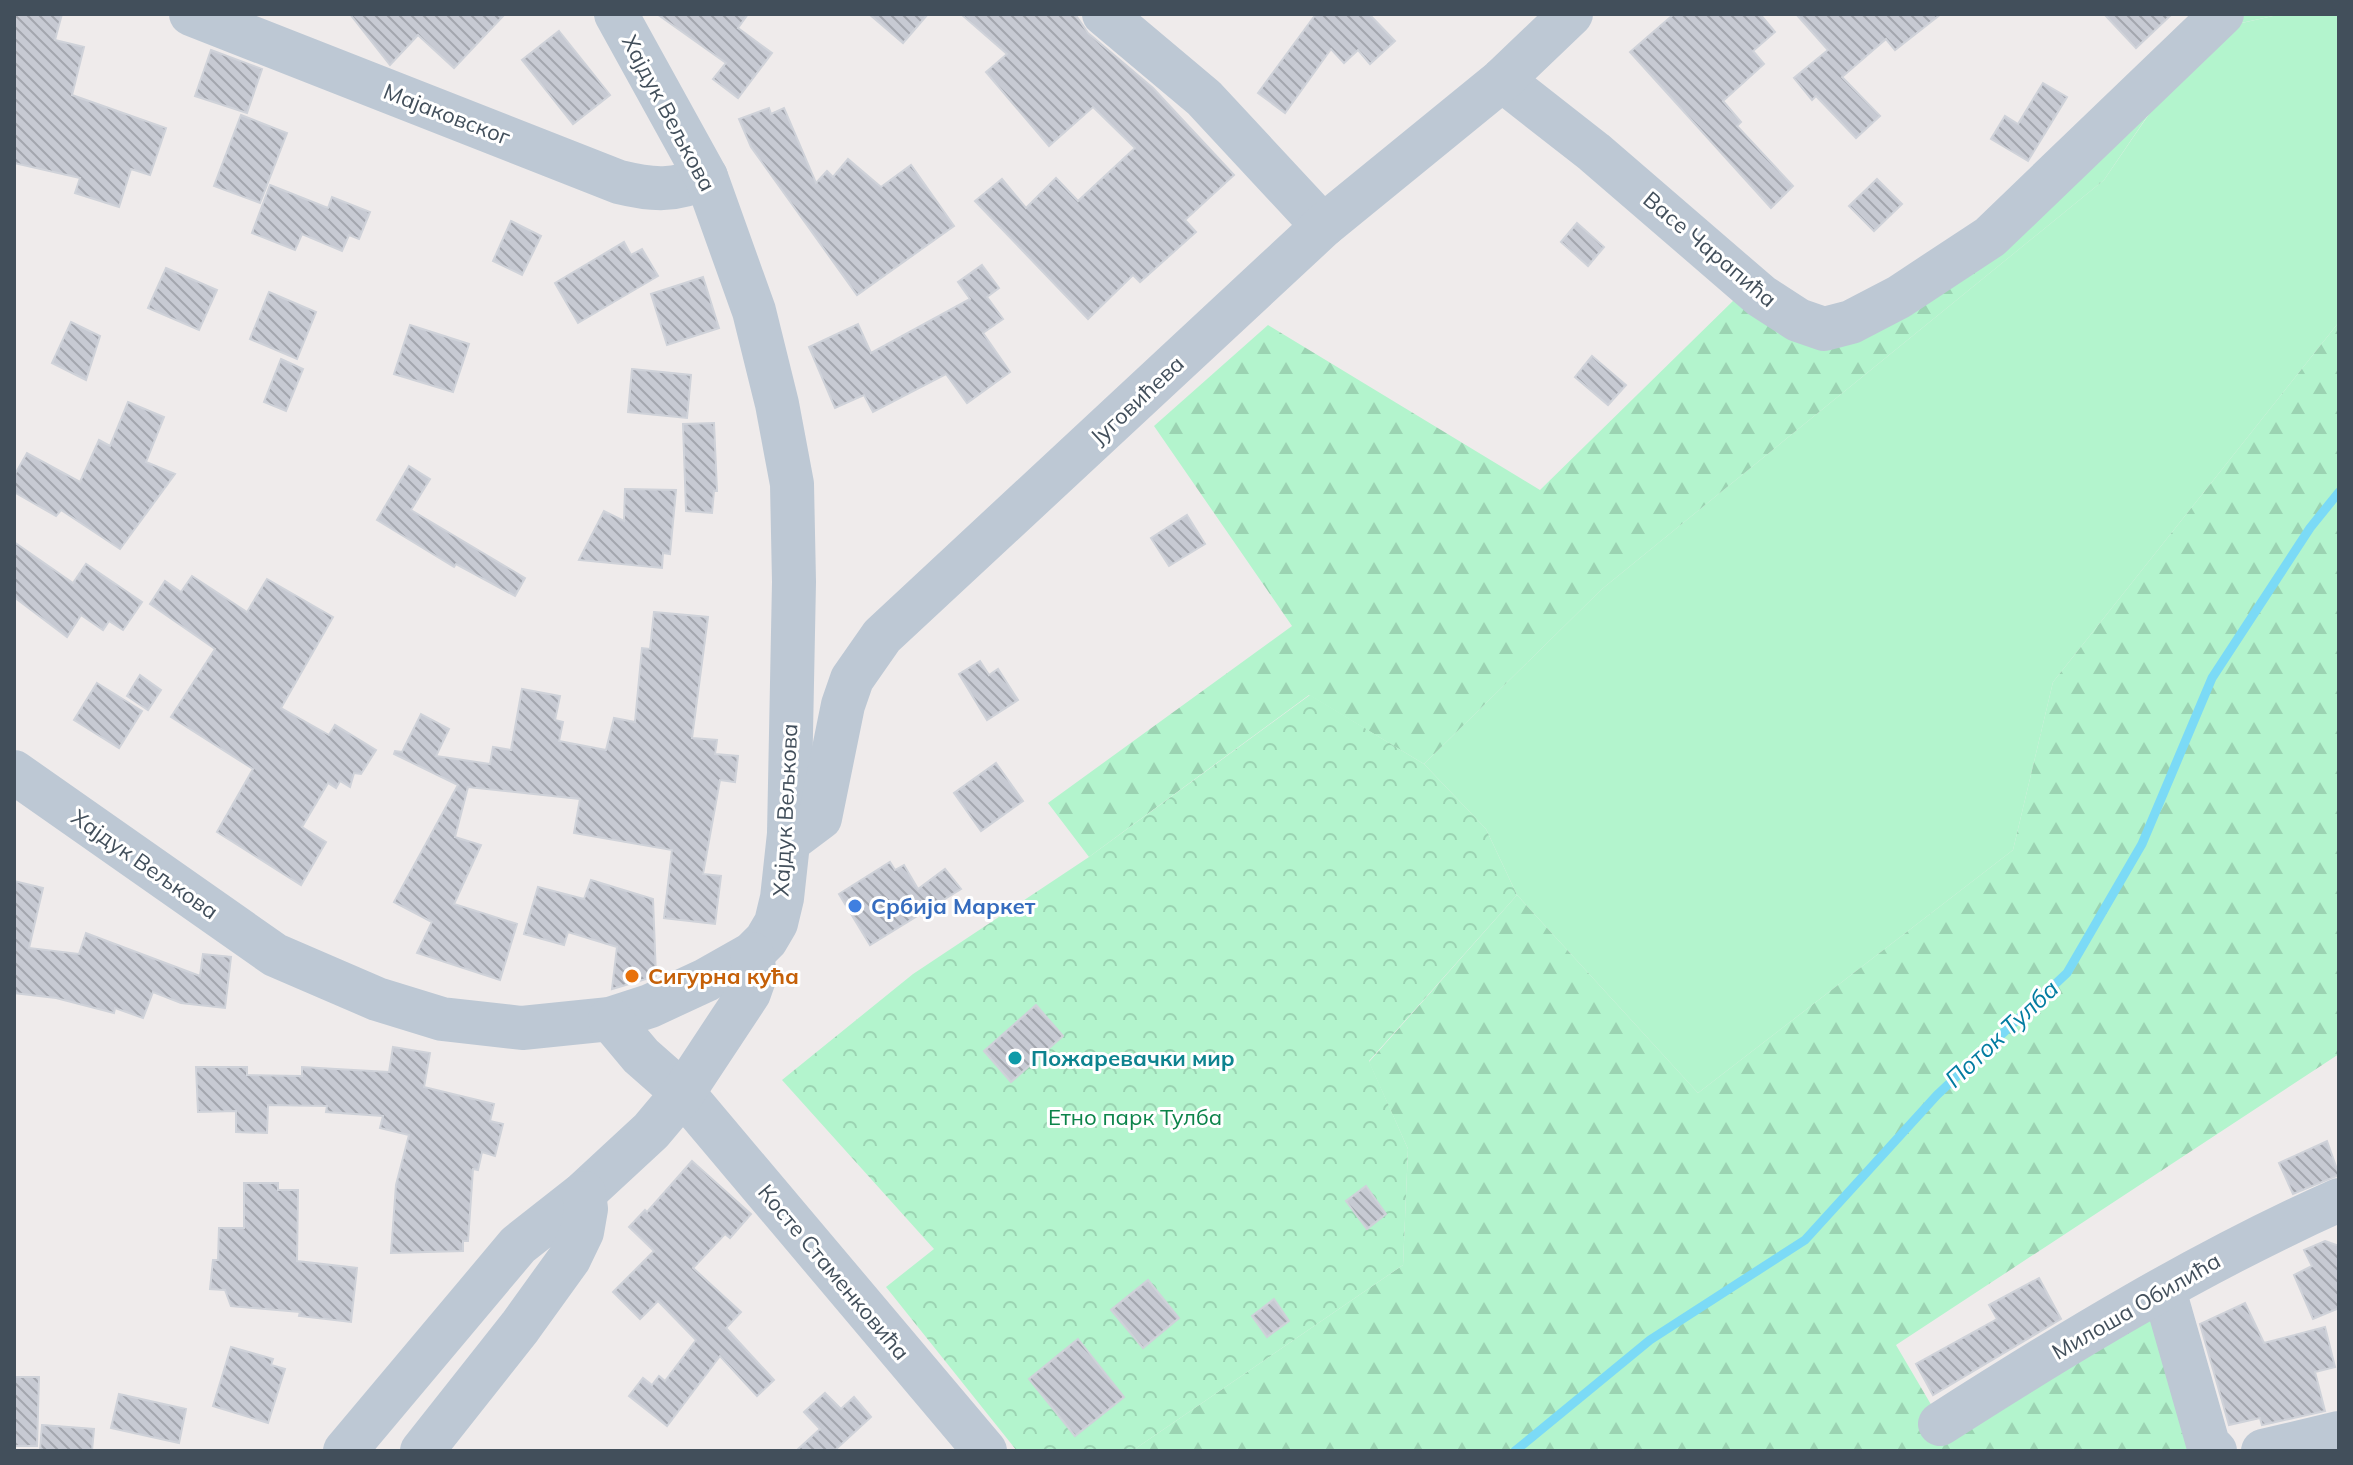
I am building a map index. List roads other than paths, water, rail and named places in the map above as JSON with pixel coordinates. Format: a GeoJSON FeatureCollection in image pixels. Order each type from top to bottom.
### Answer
{"type":"FeatureCollection","features":[{"type":"Feature","properties":{"kind":"street","name":"Мајаковског"},"geometry":{"type":"LineString","coordinates":[[191,14],[619,182],[653,190],[683,188],[706,177]]}},
{"type":"Feature","properties":{"kind":"street","name":"Хајдук Вељкова"},"geometry":{"type":"LineString","coordinates":[[14,772],[275,955],[377,999],[442,1019],[522,1028],[610,1019],[650,1006],[752,954],[776,923],[789,834],[794,582],[792,484],[777,404],[754,311],[706,177],[616,14]]}},
{"type":"Feature","properties":{"kind":"street"},"geometry":{"type":"LineString","coordinates":[[1104,14],[1204,98],[1323,226]]}},
{"type":"Feature","properties":{"kind":"street","name":"Југовићева"},"geometry":{"type":"LineString","coordinates":[[789,834],[796,836],[820,818],[843,705],[852,679],[882,636],[1323,226],[1502,80],[1571,14]]}},
{"type":"Feature","properties":{"kind":"street","name":"Васе Чарапића"},"geometry":{"type":"LineString","coordinates":[[1502,80],[1594,152],[1761,296],[1798,320],[1824,329],[1851,322],[1899,297],[1990,237],[2222,14]]}},
{"type":"Feature","properties":{"kind":"street"},"geometry":{"type":"LineString","coordinates":[[345,1451],[518,1245],[584,1193],[651,1131],[683,1093],[749,993],[755,976],[752,954]]}},
{"type":"Feature","properties":{"kind":"street","name":"Косте Стаменковића"},"geometry":{"type":"LineString","coordinates":[[610,1019],[641,1056],[683,1093],[985,1451]]}},
{"type":"Feature","properties":{"kind":"street"},"geometry":{"type":"LineString","coordinates":[[422,1451],[520,1327],[569,1259],[582,1232],[586,1209],[584,1193]]}},
{"type":"Feature","properties":{"kind":"street","name":"Милоша Обилића"},"geometry":{"type":"LineString","coordinates":[[1940,1424],[2045,1357],[2266,1232],[2339,1200]]}},
{"type":"Feature","properties":{"kind":"street"},"geometry":{"type":"LineString","coordinates":[[2164,1290],[2208,1444],[2215,1451]]}},
{"type":"Feature","properties":{"kind":"street"},"geometry":{"type":"LineString","coordinates":[[2263,1451],[2339,1433]]}},
{"type":"Feature","properties":{"kind":"waterway","name":"Поток Тулба"},"geometry":{"type":"LineString","coordinates":[[1515,1451],[1650,1340],[1805,1240],[1937,1095],[2067,973],[2142,844],[2212,678],[2310,528],[2339,492]]}},
{"type":"Feature","properties":{"kind":"place","name":"Србија Маркет"},"geometry":{"type":"Point","coordinates":[855,906]}},
{"type":"Feature","properties":{"kind":"place","name":"Сигурна кућа"},"geometry":{"type":"Point","coordinates":[632,976]}},
{"type":"Feature","properties":{"kind":"place","name":"Пожаревачки мир"},"geometry":{"type":"Point","coordinates":[1015,1058]}},
{"type":"Feature","properties":{"kind":"park label","name":"Етно парк Тулба"},"geometry":{"type":"Point","coordinates":[1135,1117]}}]}
